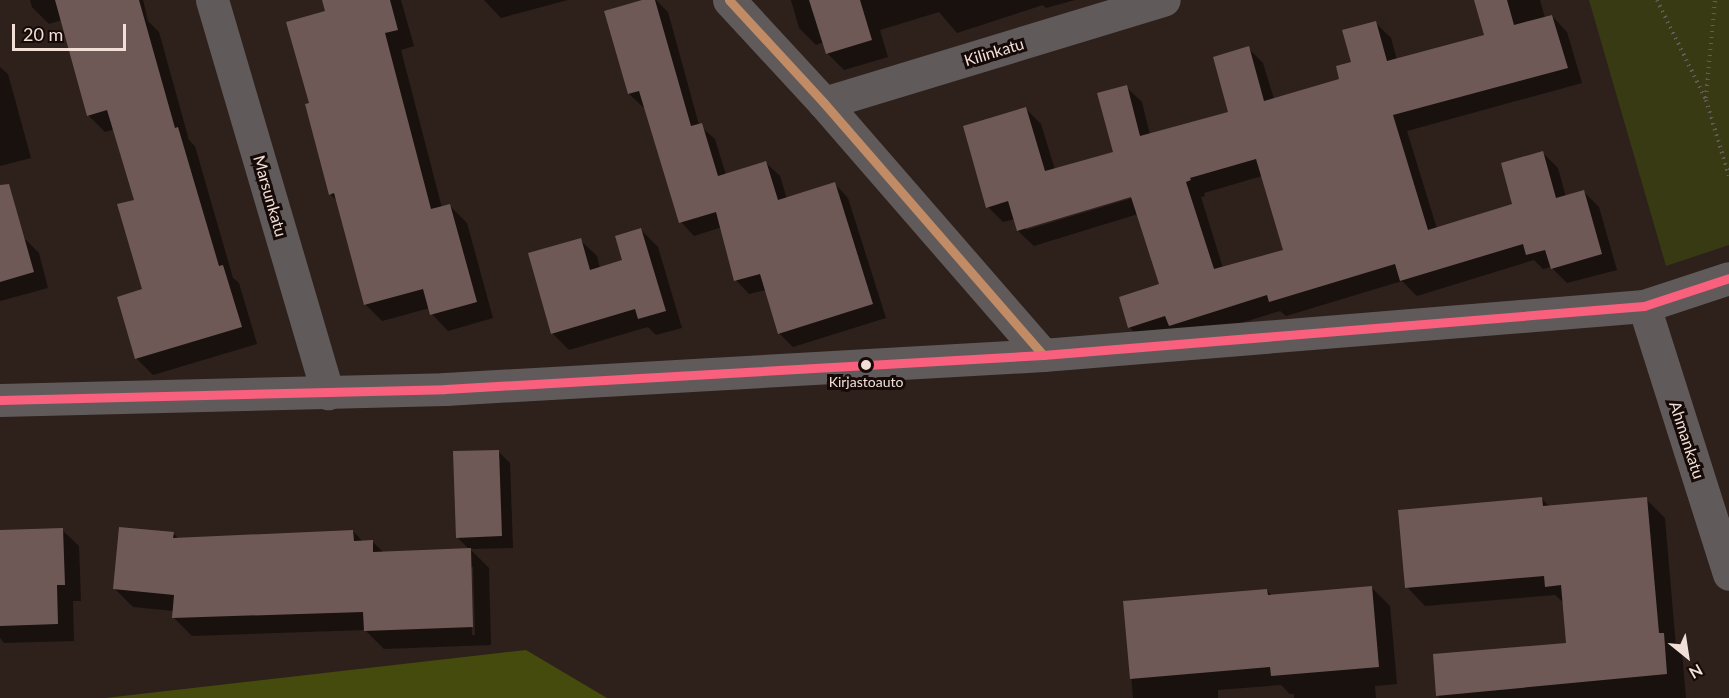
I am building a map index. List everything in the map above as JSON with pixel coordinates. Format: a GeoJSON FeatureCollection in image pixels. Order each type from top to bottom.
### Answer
{"type":"FeatureCollection","features":[{"type":"Feature","properties":{"kind":"street","name":"Marsunkatu"},"geometry":{"type":"LineString","coordinates":[[212,0],[328,393]]}},
{"type":"Feature","properties":{"kind":"street"},"geometry":{"type":"LineString","coordinates":[[729,0],[825,103],[1043,355]]}},
{"type":"Feature","properties":{"kind":"street","name":"Kilinkatu"},"geometry":{"type":"LineString","coordinates":[[825,103],[1164,0]]}},
{"type":"Feature","properties":{"kind":"street"},"geometry":{"type":"LineString","coordinates":[[0,400],[457,389],[1043,355],[1644,306],[1729,278]]}},
{"type":"Feature","properties":{"kind":"street","name":"Ahmankatu"},"geometry":{"type":"LineString","coordinates":[[1644,306],[1729,574]]}},
{"type":"Feature","properties":{"kind":"path"},"geometry":{"type":"LineString","coordinates":[[1657,0],[1706,100],[1729,176]]}},
{"type":"Feature","properties":{"kind":"path"},"geometry":{"type":"LineString","coordinates":[[1706,100],[1715,0]]}},
{"type":"Feature","properties":{"kind":"green space"},"geometry":{"type":"Polygon","coordinates":[[[1589,0],[1729,0],[1729,245],[1666,266],[1589,0]]]}},
{"type":"Feature","properties":{"kind":"green space"},"geometry":{"type":"Polygon","coordinates":[[[526,650],[607,698],[105,698],[526,650]]]}},
{"type":"Feature","properties":{"kind":"building"},"geometry":{"type":"Polygon","coordinates":[[[55,0],[139,0],[175,128],[178,127],[219,266],[223,265],[242,327],[135,359],[117,297],[142,289],[117,204],[134,200],[107,110],[87,116],[55,0]]]}},
{"type":"Feature","properties":{"kind":"building"},"geometry":{"type":"Polygon","coordinates":[[[322,0],[390,0],[398,30],[385,33],[431,209],[450,204],[477,302],[430,315],[423,289],[364,305],[334,193],[329,195],[305,104],[309,103],[286,22],[325,11],[322,0]]]}},
{"type":"Feature","properties":{"kind":"building"},"geometry":{"type":"Polygon","coordinates":[[[642,0],[655,0],[691,126],[702,123],[718,176],[766,161],[778,200],[835,182],[873,304],[778,334],[760,274],[734,281],[716,212],[679,223],[639,91],[628,94],[604,11],[642,0]]]}},
{"type":"Feature","properties":{"kind":"building"},"geometry":{"type":"Polygon","coordinates":[[[809,0],[860,0],[872,40],[826,54],[809,0]]]}},
{"type":"Feature","properties":{"kind":"building"},"geometry":{"type":"Polygon","coordinates":[[[1474,0],[1507,0],[1514,25],[1552,15],[1568,68],[1393,115],[1428,230],[1512,204],[1501,163],[1543,151],[1556,198],[1584,190],[1602,254],[1551,269],[1545,250],[1526,255],[1523,244],[1400,281],[1395,264],[1269,302],[1267,295],[1169,326],[1165,316],[1128,328],[1119,297],[1159,284],[1131,197],[1017,231],[1008,201],[986,208],[963,126],[1026,107],[1045,171],[1113,152],[1097,93],[1127,85],[1140,136],[1228,112],[1213,57],[1249,46],[1264,101],[1339,79],[1336,66],[1351,62],[1342,30],[1376,21],[1387,61],[1484,35],[1474,0]],[[1256,159],[1190,178],[1191,180],[1186,182],[1214,269],[1283,250],[1256,159]]]}},
{"type":"Feature","properties":{"kind":"building"},"geometry":{"type":"Polygon","coordinates":[[[9,184],[34,272],[0,282],[0,185],[9,184]]]}},
{"type":"Feature","properties":{"kind":"building"},"geometry":{"type":"Polygon","coordinates":[[[641,228],[666,311],[638,319],[635,309],[551,334],[528,253],[581,238],[590,270],[622,260],[615,236],[641,228]]]}},
{"type":"Feature","properties":{"kind":"building"},"geometry":{"type":"Polygon","coordinates":[[[499,450],[502,536],[456,538],[453,451],[499,450]]]}},
{"type":"Feature","properties":{"kind":"building"},"geometry":{"type":"Polygon","coordinates":[[[1542,497],[1543,506],[1647,497],[1659,633],[1664,633],[1667,674],[1436,696],[1433,654],[1566,643],[1561,585],[1545,587],[1544,576],[1405,588],[1398,510],[1542,497]]]}},
{"type":"Feature","properties":{"kind":"building"},"geometry":{"type":"Polygon","coordinates":[[[119,527],[174,532],[173,538],[353,530],[354,541],[373,540],[373,552],[471,548],[473,627],[364,631],[363,612],[172,618],[174,595],[113,589],[119,527]]]}},
{"type":"Feature","properties":{"kind":"building"},"geometry":{"type":"Polygon","coordinates":[[[63,528],[65,585],[57,585],[58,624],[0,626],[0,530],[63,528]]]}},
{"type":"Feature","properties":{"kind":"building"},"geometry":{"type":"Polygon","coordinates":[[[1372,586],[1379,667],[1271,676],[1270,667],[1130,679],[1123,601],[1267,589],[1268,595],[1372,586]]]}},
{"type":"Feature","properties":{"kind":"transit line"},"geometry":{"type":"LineString","coordinates":[[729,0],[824,103],[1043,355]]}},
{"type":"Feature","properties":{"kind":"transit line"},"geometry":{"type":"LineString","coordinates":[[0,400],[445,389],[1043,355],[1644,306],[1729,278]]}},
{"type":"Feature","properties":{"kind":"place","name":"Kirjastoauto"},"geometry":{"type":"Point","coordinates":[866,365]}}]}
